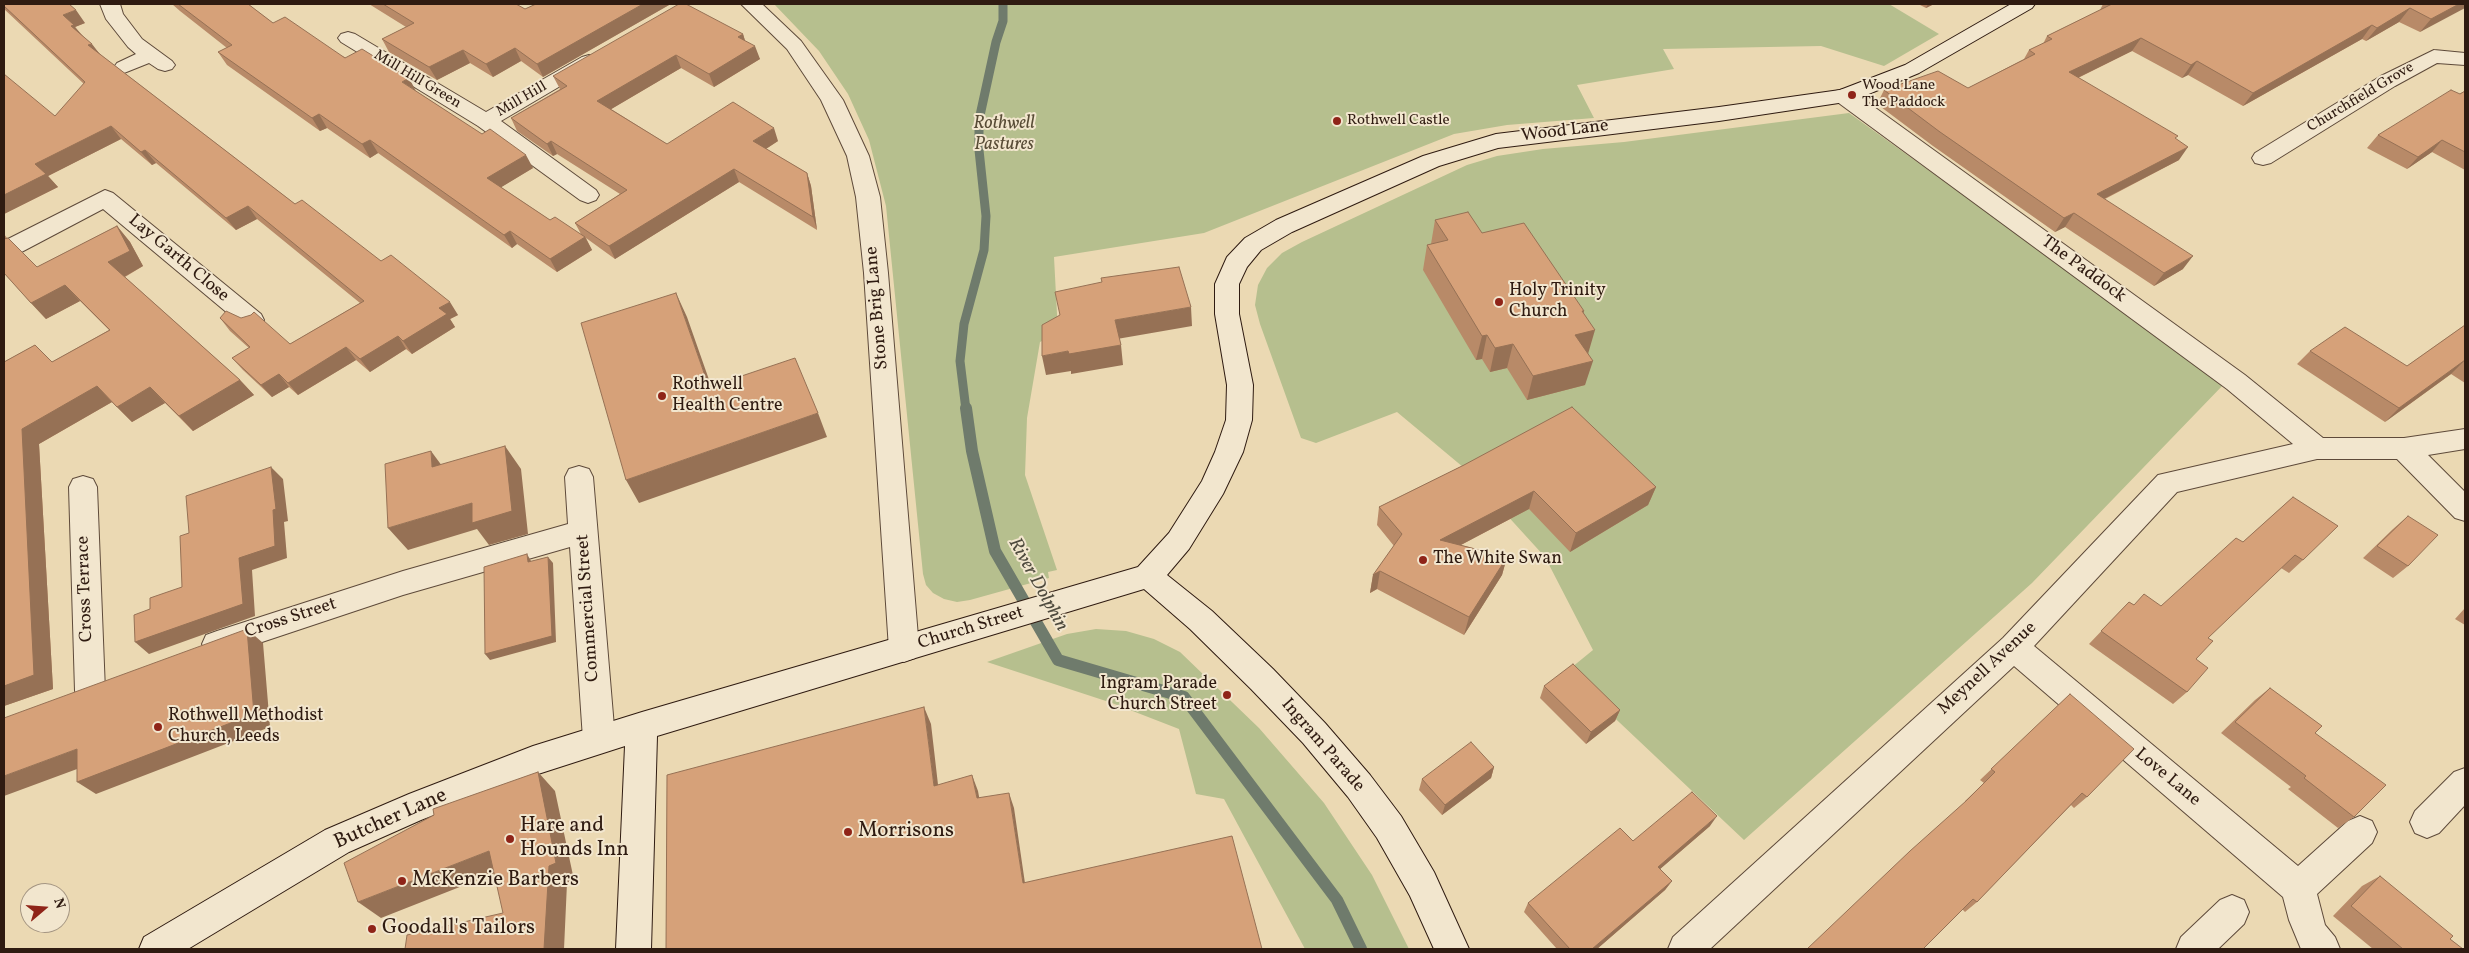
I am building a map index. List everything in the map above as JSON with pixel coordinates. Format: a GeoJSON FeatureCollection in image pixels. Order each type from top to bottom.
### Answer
{"type":"FeatureCollection","features":[{"type":"Feature","properties":{"kind":"street"},"geometry":{"type":"LineString","coordinates":[[110,4],[113,15],[130,36],[158,60],[124,67]]}},
{"type":"Feature","properties":{"kind":"street","name":"Stone Brig Lane"},"geometry":{"type":"LineString","coordinates":[[751,4],[794,45],[832,100],[858,156],[868,197],[876,273],[904,649]]}},
{"type":"Feature","properties":{"kind":"street","name":"Wood Lane"},"geometry":{"type":"LineString","coordinates":[[1148,576],[1179,541],[1216,480],[1229,452],[1239,420],[1240,385],[1226,314],[1227,284],[1236,263],[1253,244],[1284,226],[1431,161],[1496,141],[1729,113],[1844,96],[1912,69],[2025,4]]}},
{"type":"Feature","properties":{"kind":"street","name":"Mill Hill Green"},"geometry":{"type":"LineString","coordinates":[[348,38],[403,73],[486,121],[588,195]]}},
{"type":"Feature","properties":{"kind":"street","name":"Mill Hill"},"geometry":{"type":"LineString","coordinates":[[486,121],[604,52]]}},
{"type":"Feature","properties":{"kind":"street","name":"Churchfield Grove"},"geometry":{"type":"LineString","coordinates":[[2263,158],[2388,80],[2434,56],[2465,59]]}},
{"type":"Feature","properties":{"kind":"street","name":"The Paddock"},"geometry":{"type":"LineString","coordinates":[[1844,96],[2236,382],[2317,449]]}},
{"type":"Feature","properties":{"kind":"street","name":"Lay Garth Close"},"geometry":{"type":"LineString","coordinates":[[4,251],[105,198],[252,320]]}},
{"type":"Feature","properties":{"kind":"street","name":"Meynell Avenue"},"geometry":{"type":"LineString","coordinates":[[1685,949],[2014,647],[2168,483],[2317,449],[2404,448],[2465,439]]}},
{"type":"Feature","properties":{"kind":"street"},"geometry":{"type":"LineString","coordinates":[[2404,448],[2465,510]]}},
{"type":"Feature","properties":{"kind":"street","name":"Commercial Street"},"geometry":{"type":"LineString","coordinates":[[579,477],[599,739]]}},
{"type":"Feature","properties":{"kind":"street","name":"Cross Terrace"},"geometry":{"type":"LineString","coordinates":[[83,487],[77,695],[117,680]]}},
{"type":"Feature","properties":{"kind":"street","name":"Cross Street"},"geometry":{"type":"LineString","coordinates":[[190,654],[282,621],[584,531]]}},
{"type":"Feature","properties":{"kind":"street","name":"Church Street"},"geometry":{"type":"LineString","coordinates":[[642,726],[983,626],[1061,600],[1148,576]]}},
{"type":"Feature","properties":{"kind":"street","name":"Ingram Parade"},"geometry":{"type":"LineString","coordinates":[[1148,576],[1201,620],[1262,679],[1314,733],[1359,786],[1389,827],[1422,884],[1452,949]]}},
{"type":"Feature","properties":{"kind":"street","name":"Love Lane"},"geometry":{"type":"LineString","coordinates":[[2014,647],[2298,888]]}},
{"type":"Feature","properties":{"kind":"street"},"geometry":{"type":"LineString","coordinates":[[634,949],[642,726]]}},
{"type":"Feature","properties":{"kind":"street","name":"Butcher Lane"},"geometry":{"type":"LineString","coordinates":[[156,949],[337,841],[409,809],[533,761],[642,726]]}},
{"type":"Feature","properties":{"kind":"street"},"geometry":{"type":"LineString","coordinates":[[2428,822],[2465,783]]}},
{"type":"Feature","properties":{"kind":"street"},"geometry":{"type":"LineString","coordinates":[[2323,949],[2313,937],[2306,920],[2298,888],[2360,832]]}},
{"type":"Feature","properties":{"kind":"street"},"geometry":{"type":"LineString","coordinates":[[2201,947],[2232,912]]}},
{"type":"Feature","properties":{"kind":"green space","name":"Rothwell Pastures"},"geometry":{"type":"Polygon","coordinates":[[[774,4],[1889,4],[1939,34],[1884,66],[1821,46],[1663,49],[1674,69],[1577,85],[1594,118],[1507,125],[1454,134],[1204,233],[1054,257],[1058,333],[1040,342],[1027,418],[1025,475],[1057,570],[1048,572],[1049,578],[957,602],[944,599],[933,593],[926,585],[923,574],[886,206],[869,140],[848,94],[819,51],[774,4]]]}},
{"type":"Feature","properties":{"kind":"green space"},"geometry":{"type":"Polygon","coordinates":[[[1849,113],[2225,383],[2032,583],[1744,840],[1566,672],[1593,650],[1545,557],[1463,467],[1397,412],[1316,443],[1301,438],[1255,305],[1258,285],[1267,268],[1282,253],[1467,165],[1497,156],[1543,149],[1624,142],[1849,113]]]}},
{"type":"Feature","properties":{"kind":"green space"},"geometry":{"type":"Polygon","coordinates":[[[1096,629],[1126,631],[1154,639],[1180,652],[1259,728],[1324,803],[1372,875],[1409,949],[1305,949],[1224,799],[1196,794],[1179,729],[1112,703],[987,662],[1067,634],[1096,629]]]}},
{"type":"Feature","properties":{"kind":"building"},"geometry":{"type":"Polygon","coordinates":[[[4,4],[69,4],[76,10],[63,15],[74,25],[71,26],[92,44],[88,45],[295,204],[302,200],[381,261],[391,255],[450,302],[439,308],[447,314],[403,341],[398,336],[360,359],[346,347],[288,383],[279,374],[261,385],[232,358],[250,347],[220,318],[226,311],[241,318],[254,312],[290,344],[364,301],[248,206],[226,218],[145,150],[141,152],[111,126],[35,164],[46,174],[4,195],[4,74],[55,116],[85,82],[4,4]]]}},
{"type":"Feature","properties":{"kind":"building"},"geometry":{"type":"Polygon","coordinates":[[[178,4],[248,4],[273,23],[285,17],[345,58],[362,49],[409,78],[402,82],[482,134],[490,129],[526,155],[487,178],[550,220],[555,217],[585,237],[550,259],[510,231],[504,235],[370,140],[362,144],[319,114],[312,118],[218,52],[232,45],[178,4]]]}},
{"type":"Feature","properties":{"kind":"building"},"geometry":{"type":"Polygon","coordinates":[[[383,4],[516,4],[525,9],[536,4],[643,4],[537,64],[515,48],[486,64],[463,50],[429,67],[382,39],[414,23],[383,4]]]}},
{"type":"Feature","properties":{"kind":"building"},"geometry":{"type":"Polygon","coordinates":[[[679,4],[686,4],[743,34],[738,37],[755,46],[709,74],[676,55],[597,101],[667,144],[733,102],[774,128],[753,141],[807,173],[813,217],[734,169],[609,246],[575,223],[627,190],[551,141],[547,144],[511,118],[567,86],[553,76],[679,4]]]}},
{"type":"Feature","properties":{"kind":"building"},"geometry":{"type":"Polygon","coordinates":[[[2112,4],[2459,4],[2431,19],[2410,8],[2377,28],[2372,25],[2253,93],[2197,61],[2191,65],[2141,38],[2069,72],[2178,136],[2175,138],[2188,147],[2097,194],[2193,256],[2164,273],[2074,213],[2064,218],[1940,132],[1884,90],[1938,71],[1968,88],[2035,54],[2029,50],[2052,39],[2047,36],[2112,4]]]}},
{"type":"Feature","properties":{"kind":"building"},"geometry":{"type":"Polygon","coordinates":[[[2451,90],[2460,94],[2465,91],[2465,152],[2442,140],[2418,157],[2378,135],[2451,90]]]}},
{"type":"Feature","properties":{"kind":"building","name":"Holy Trinity Church"},"geometry":{"type":"Polygon","coordinates":[[[1468,212],[1482,233],[1524,223],[1595,330],[1575,335],[1593,361],[1533,376],[1513,344],[1495,348],[1487,335],[1482,336],[1427,245],[1448,240],[1435,220],[1468,212]]]}},
{"type":"Feature","properties":{"kind":"building"},"geometry":{"type":"Polygon","coordinates":[[[117,226],[130,251],[108,262],[240,380],[179,416],[150,387],[117,407],[97,386],[22,429],[34,675],[4,686],[4,362],[35,345],[52,362],[110,330],[65,285],[31,303],[4,273],[4,239],[8,238],[37,267],[117,226]]]}},
{"type":"Feature","properties":{"kind":"building"},"geometry":{"type":"Polygon","coordinates":[[[1179,267],[1191,307],[1115,320],[1121,345],[1069,354],[1068,351],[1042,356],[1042,325],[1060,315],[1055,292],[1102,282],[1101,278],[1179,267]]]}},
{"type":"Feature","properties":{"kind":"building","name":"Rothwell Health Centre"},"geometry":{"type":"Polygon","coordinates":[[[676,293],[709,387],[795,358],[818,413],[626,480],[581,323],[676,293]]]}},
{"type":"Feature","properties":{"kind":"building"},"geometry":{"type":"Polygon","coordinates":[[[2465,325],[2465,360],[2399,408],[2310,351],[2345,327],[2407,366],[2465,325]]]}},
{"type":"Feature","properties":{"kind":"building"},"geometry":{"type":"Polygon","coordinates":[[[1572,407],[1656,487],[1576,533],[1534,491],[1440,540],[1507,557],[1469,617],[1380,571],[1373,575],[1402,534],[1379,507],[1464,465],[1572,407]]]}},
{"type":"Feature","properties":{"kind":"building"},"geometry":{"type":"Polygon","coordinates":[[[505,446],[512,511],[472,523],[472,503],[388,528],[385,464],[431,451],[432,467],[505,446]]]}},
{"type":"Feature","properties":{"kind":"building"},"geometry":{"type":"Polygon","coordinates":[[[271,467],[276,509],[273,510],[275,546],[239,558],[243,604],[135,642],[134,615],[150,609],[150,598],[182,587],[180,536],[189,533],[186,496],[271,467]]]}},
{"type":"Feature","properties":{"kind":"building"},"geometry":{"type":"Polygon","coordinates":[[[2293,497],[2338,526],[2303,560],[2295,555],[2208,638],[2213,641],[2196,659],[2208,668],[2187,692],[2101,631],[2129,602],[2134,605],[2144,594],[2161,606],[2236,538],[2243,542],[2293,497]]]}},
{"type":"Feature","properties":{"kind":"building"},"geometry":{"type":"Polygon","coordinates":[[[2408,516],[2438,535],[2408,566],[2377,546],[2408,516]]]}},
{"type":"Feature","properties":{"kind":"building"},"geometry":{"type":"Polygon","coordinates":[[[527,554],[528,562],[548,557],[552,636],[485,654],[484,567],[527,554]]]}},
{"type":"Feature","properties":{"kind":"building"},"geometry":{"type":"Polygon","coordinates":[[[247,629],[254,714],[77,782],[77,749],[4,776],[4,718],[247,629]]]}},
{"type":"Feature","properties":{"kind":"building"},"geometry":{"type":"Polygon","coordinates":[[[1573,664],[1620,710],[1591,732],[1544,686],[1573,664]]]}},
{"type":"Feature","properties":{"kind":"building"},"geometry":{"type":"Polygon","coordinates":[[[2270,688],[2322,726],[2315,733],[2386,785],[2354,817],[2304,778],[2306,776],[2235,722],[2270,688]]]}},
{"type":"Feature","properties":{"kind":"building"},"geometry":{"type":"Polygon","coordinates":[[[2070,694],[2134,749],[2087,797],[2082,793],[1977,902],[1973,899],[1923,949],[1807,949],[1910,851],[1966,801],[1995,772],[1991,769],[2070,694]]]}},
{"type":"Feature","properties":{"kind":"building","name":"Morrisons"},"geometry":{"type":"Polygon","coordinates":[[[924,707],[934,786],[972,775],[977,798],[1009,793],[1023,883],[1232,836],[1262,949],[666,949],[667,775],[924,707]]]}},
{"type":"Feature","properties":{"kind":"building"},"geometry":{"type":"Polygon","coordinates":[[[1471,742],[1494,767],[1445,805],[1422,779],[1471,742]]]}},
{"type":"Feature","properties":{"kind":"building"},"geometry":{"type":"Polygon","coordinates":[[[538,772],[556,863],[549,866],[544,949],[405,949],[407,935],[503,913],[489,851],[358,902],[344,863],[434,815],[433,809],[538,772]]]}},
{"type":"Feature","properties":{"kind":"building"},"geometry":{"type":"Polygon","coordinates":[[[1692,792],[1717,816],[1658,867],[1672,881],[1592,949],[1570,949],[1528,903],[1620,828],[1633,841],[1692,792]]]}},
{"type":"Feature","properties":{"kind":"building"},"geometry":{"type":"Polygon","coordinates":[[[2380,876],[2453,936],[2450,939],[2463,949],[2403,949],[2351,906],[2380,876]]]}},
{"type":"Feature","properties":{"kind":"waterway","name":"River Dolphin"},"geometry":{"type":"LineString","coordinates":[[966,410],[960,361],[964,324],[984,250],[986,216],[979,150],[979,120],[996,42],[1003,21],[1003,4]]}},
{"type":"Feature","properties":{"kind":"waterway","name":"River Dolphin"},"geometry":{"type":"LineString","coordinates":[[966,408],[972,451],[995,551],[1058,660],[1184,697],[1337,900],[1361,949]]}},
{"type":"Feature","properties":{"kind":"place","name":"Wood Lane The Paddock"},"geometry":{"type":"Point","coordinates":[1852,95]}},
{"type":"Feature","properties":{"kind":"place","name":"Rothwell Castle"},"geometry":{"type":"Point","coordinates":[1337,121]}},
{"type":"Feature","properties":{"kind":"place","name":"Holy Trinity Church"},"geometry":{"type":"Point","coordinates":[1499,302]}},
{"type":"Feature","properties":{"kind":"place","name":"Rothwell Health Centre"},"geometry":{"type":"Point","coordinates":[662,396]}},
{"type":"Feature","properties":{"kind":"place","name":"The White Swan"},"geometry":{"type":"Point","coordinates":[1423,560]}},
{"type":"Feature","properties":{"kind":"place","name":"Ingram Parade Church Street"},"geometry":{"type":"Point","coordinates":[1227,695]}},
{"type":"Feature","properties":{"kind":"place","name":"Rothwell Methodist Church, Leeds"},"geometry":{"type":"Point","coordinates":[158,727]}},
{"type":"Feature","properties":{"kind":"place","name":"Morrisons"},"geometry":{"type":"Point","coordinates":[848,832]}},
{"type":"Feature","properties":{"kind":"place","name":"Hare and Hounds Inn"},"geometry":{"type":"Point","coordinates":[510,839]}},
{"type":"Feature","properties":{"kind":"place","name":"McKenzie Barbers"},"geometry":{"type":"Point","coordinates":[402,881]}},
{"type":"Feature","properties":{"kind":"place","name":"Goodall's Tailors"},"geometry":{"type":"Point","coordinates":[372,929]}}]}
